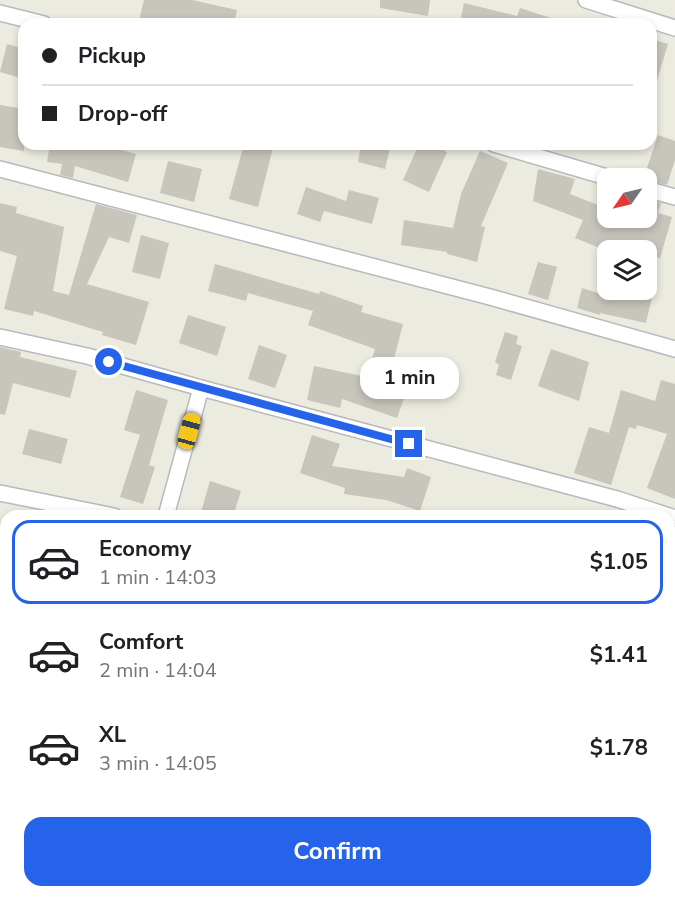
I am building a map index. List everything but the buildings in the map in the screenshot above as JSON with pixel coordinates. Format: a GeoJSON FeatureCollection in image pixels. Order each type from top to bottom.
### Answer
{"type":"FeatureCollection","features":[{"type":"Feature","properties":{"kind":"street"},"geometry":{"type":"LineString","coordinates":[[586,0],[643,18]]}},
{"type":"Feature","properties":{"kind":"street"},"geometry":{"type":"LineString","coordinates":[[0,13],[20,18]]}},
{"type":"Feature","properties":{"kind":"street"},"geometry":{"type":"LineString","coordinates":[[657,22],[675,28]]}},
{"type":"Feature","properties":{"kind":"street"},"geometry":{"type":"LineString","coordinates":[[514,150],[597,174]]}},
{"type":"Feature","properties":{"kind":"street"},"geometry":{"type":"LineString","coordinates":[[0,169],[490,297],[675,349]]}},
{"type":"Feature","properties":{"kind":"street"},"geometry":{"type":"LineString","coordinates":[[657,192],[675,197]]}},
{"type":"Feature","properties":{"kind":"street"},"geometry":{"type":"LineString","coordinates":[[0,337],[87,356],[650,510]]}},
{"type":"Feature","properties":{"kind":"street"},"geometry":{"type":"LineString","coordinates":[[168,510],[201,388]]}},
{"type":"Feature","properties":{"kind":"street"},"geometry":{"type":"LineString","coordinates":[[0,493],[84,510]]}},
{"type":"Feature","properties":{"kind":"route"},"geometry":{"type":"LineString","coordinates":[[109,362],[409,444]]}}]}
